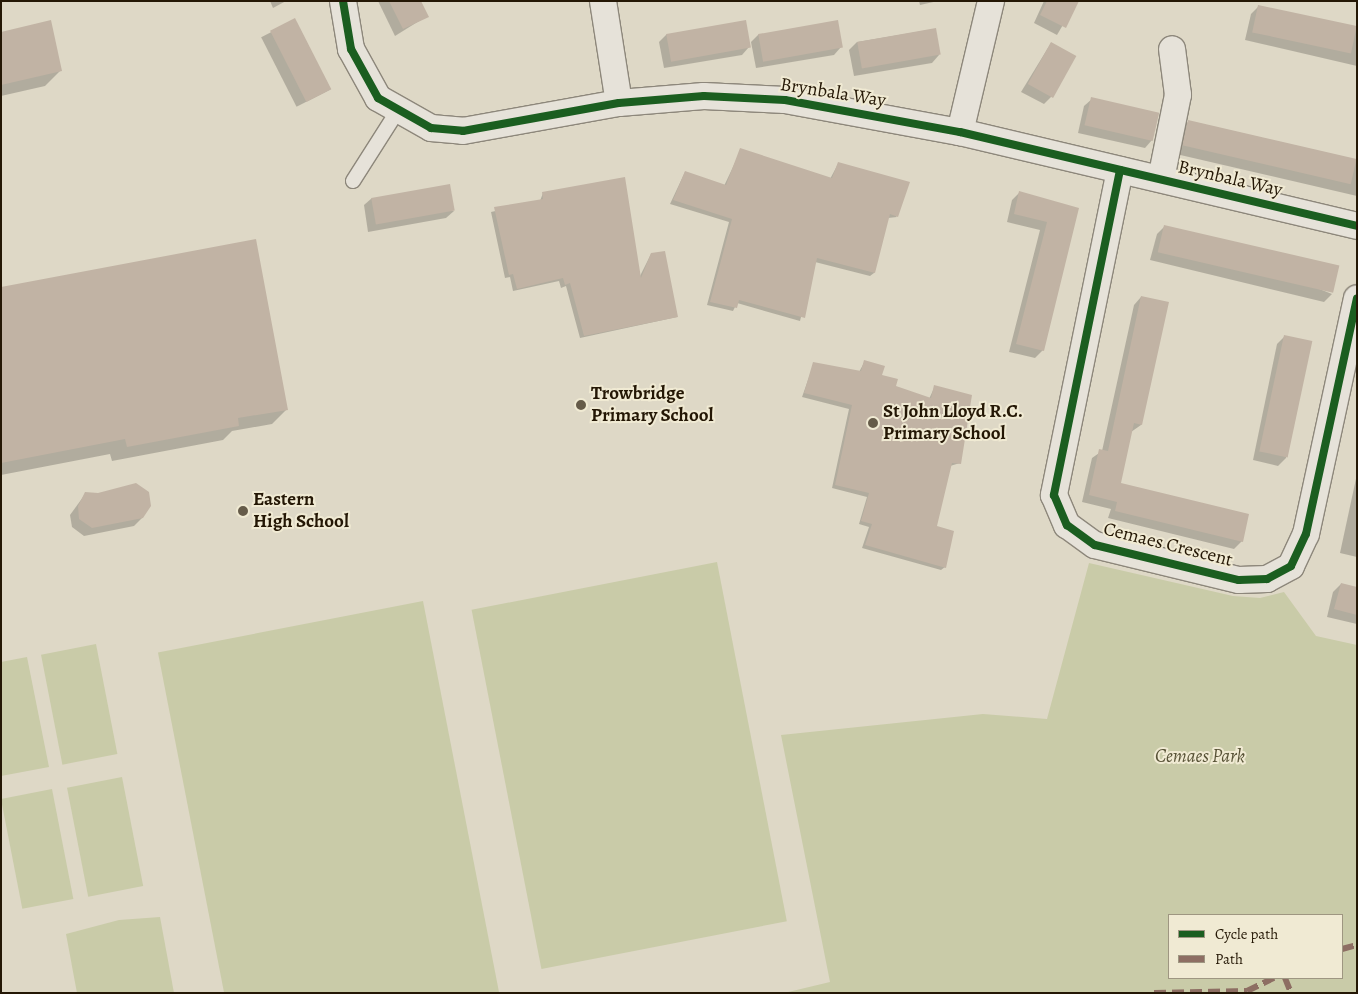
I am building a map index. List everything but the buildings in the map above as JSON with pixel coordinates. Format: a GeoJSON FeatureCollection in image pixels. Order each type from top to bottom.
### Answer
{"type":"FeatureCollection","features":[{"type":"Feature","properties":{"kind":"street","name":"Brynbala Way"},"geometry":{"type":"LineString","coordinates":[[343,1],[351,48],[363,76],[378,98],[397,112],[432,128],[464,131],[619,103],[704,96],[785,100],[960,132],[1357,226]]}},
{"type":"Feature","properties":{"kind":"street"},"geometry":{"type":"LineString","coordinates":[[603,1],[619,103]]}},
{"type":"Feature","properties":{"kind":"street"},"geometry":{"type":"LineString","coordinates":[[960,132],[991,1]]}},
{"type":"Feature","properties":{"kind":"street"},"geometry":{"type":"LineString","coordinates":[[1161,179],[1178,95],[1172,49]]}},
{"type":"Feature","properties":{"kind":"street","name":"Cemaes Crescent"},"geometry":{"type":"LineString","coordinates":[[1120,170],[1054,495],[1067,525],[1095,544],[1239,580],[1267,579],[1291,566],[1306,534],[1357,298]]}},
{"type":"Feature","properties":{"kind":"lane"},"geometry":{"type":"LineString","coordinates":[[353,181],[397,112]]}},
{"type":"Feature","properties":{"kind":"green space"},"geometry":{"type":"Polygon","coordinates":[[[717,562],[787,921],[541,969],[472,610],[717,562]]]}},
{"type":"Feature","properties":{"kind":"green space","name":"Cemaes Park"},"geometry":{"type":"Polygon","coordinates":[[[1089,563],[1233,596],[1260,598],[1284,592],[1316,636],[1357,645],[1357,993],[784,993],[830,982],[781,735],[983,714],[1047,719],[1089,563]]]}},
{"type":"Feature","properties":{"kind":"green space"},"geometry":{"type":"Polygon","coordinates":[[[423,601],[499,993],[224,993],[158,653],[423,601]]]}},
{"type":"Feature","properties":{"kind":"green space"},"geometry":{"type":"Polygon","coordinates":[[[96,644],[117,754],[62,765],[41,655],[96,644]]]}},
{"type":"Feature","properties":{"kind":"green space"},"geometry":{"type":"Polygon","coordinates":[[[27,657],[49,767],[1,776],[1,662],[27,657]]]}},
{"type":"Feature","properties":{"kind":"green space"},"geometry":{"type":"Polygon","coordinates":[[[122,777],[143,886],[88,897],[67,788],[122,777]]]}},
{"type":"Feature","properties":{"kind":"green space"},"geometry":{"type":"Polygon","coordinates":[[[52,789],[73,899],[22,909],[1,799],[52,789]]]}},
{"type":"Feature","properties":{"kind":"green space"},"geometry":{"type":"Polygon","coordinates":[[[160,917],[174,993],[77,993],[66,934],[119,920],[160,917]]]}},
{"type":"Feature","properties":{"kind":"marked path"},"geometry":{"type":"LineString","coordinates":[[1343,949],[1357,945]]}},
{"type":"Feature","properties":{"kind":"marked path"},"geometry":{"type":"LineString","coordinates":[[1154,993],[1247,991],[1272,979]]}},
{"type":"Feature","properties":{"kind":"marked path"},"geometry":{"type":"LineString","coordinates":[[1285,979],[1291,993]]}},
{"type":"Feature","properties":{"kind":"cycle path"},"geometry":{"type":"LineString","coordinates":[[343,1],[351,49],[378,98],[431,128],[463,131],[619,103],[704,96],[785,100],[960,132],[1357,226]]}},
{"type":"Feature","properties":{"kind":"cycle path"},"geometry":{"type":"LineString","coordinates":[[1120,170],[1054,495],[1067,525],[1095,545],[1239,580],[1267,579],[1291,566],[1306,534],[1357,298]]}},
{"type":"Feature","properties":{"kind":"place","name":"Trowbridge Primary School"},"geometry":{"type":"Point","coordinates":[581,405]}},
{"type":"Feature","properties":{"kind":"place","name":"St John Lloyd R.C. Primary School"},"geometry":{"type":"Point","coordinates":[873,423]}},
{"type":"Feature","properties":{"kind":"place","name":"Eastern High School"},"geometry":{"type":"Point","coordinates":[243,511]}}]}
